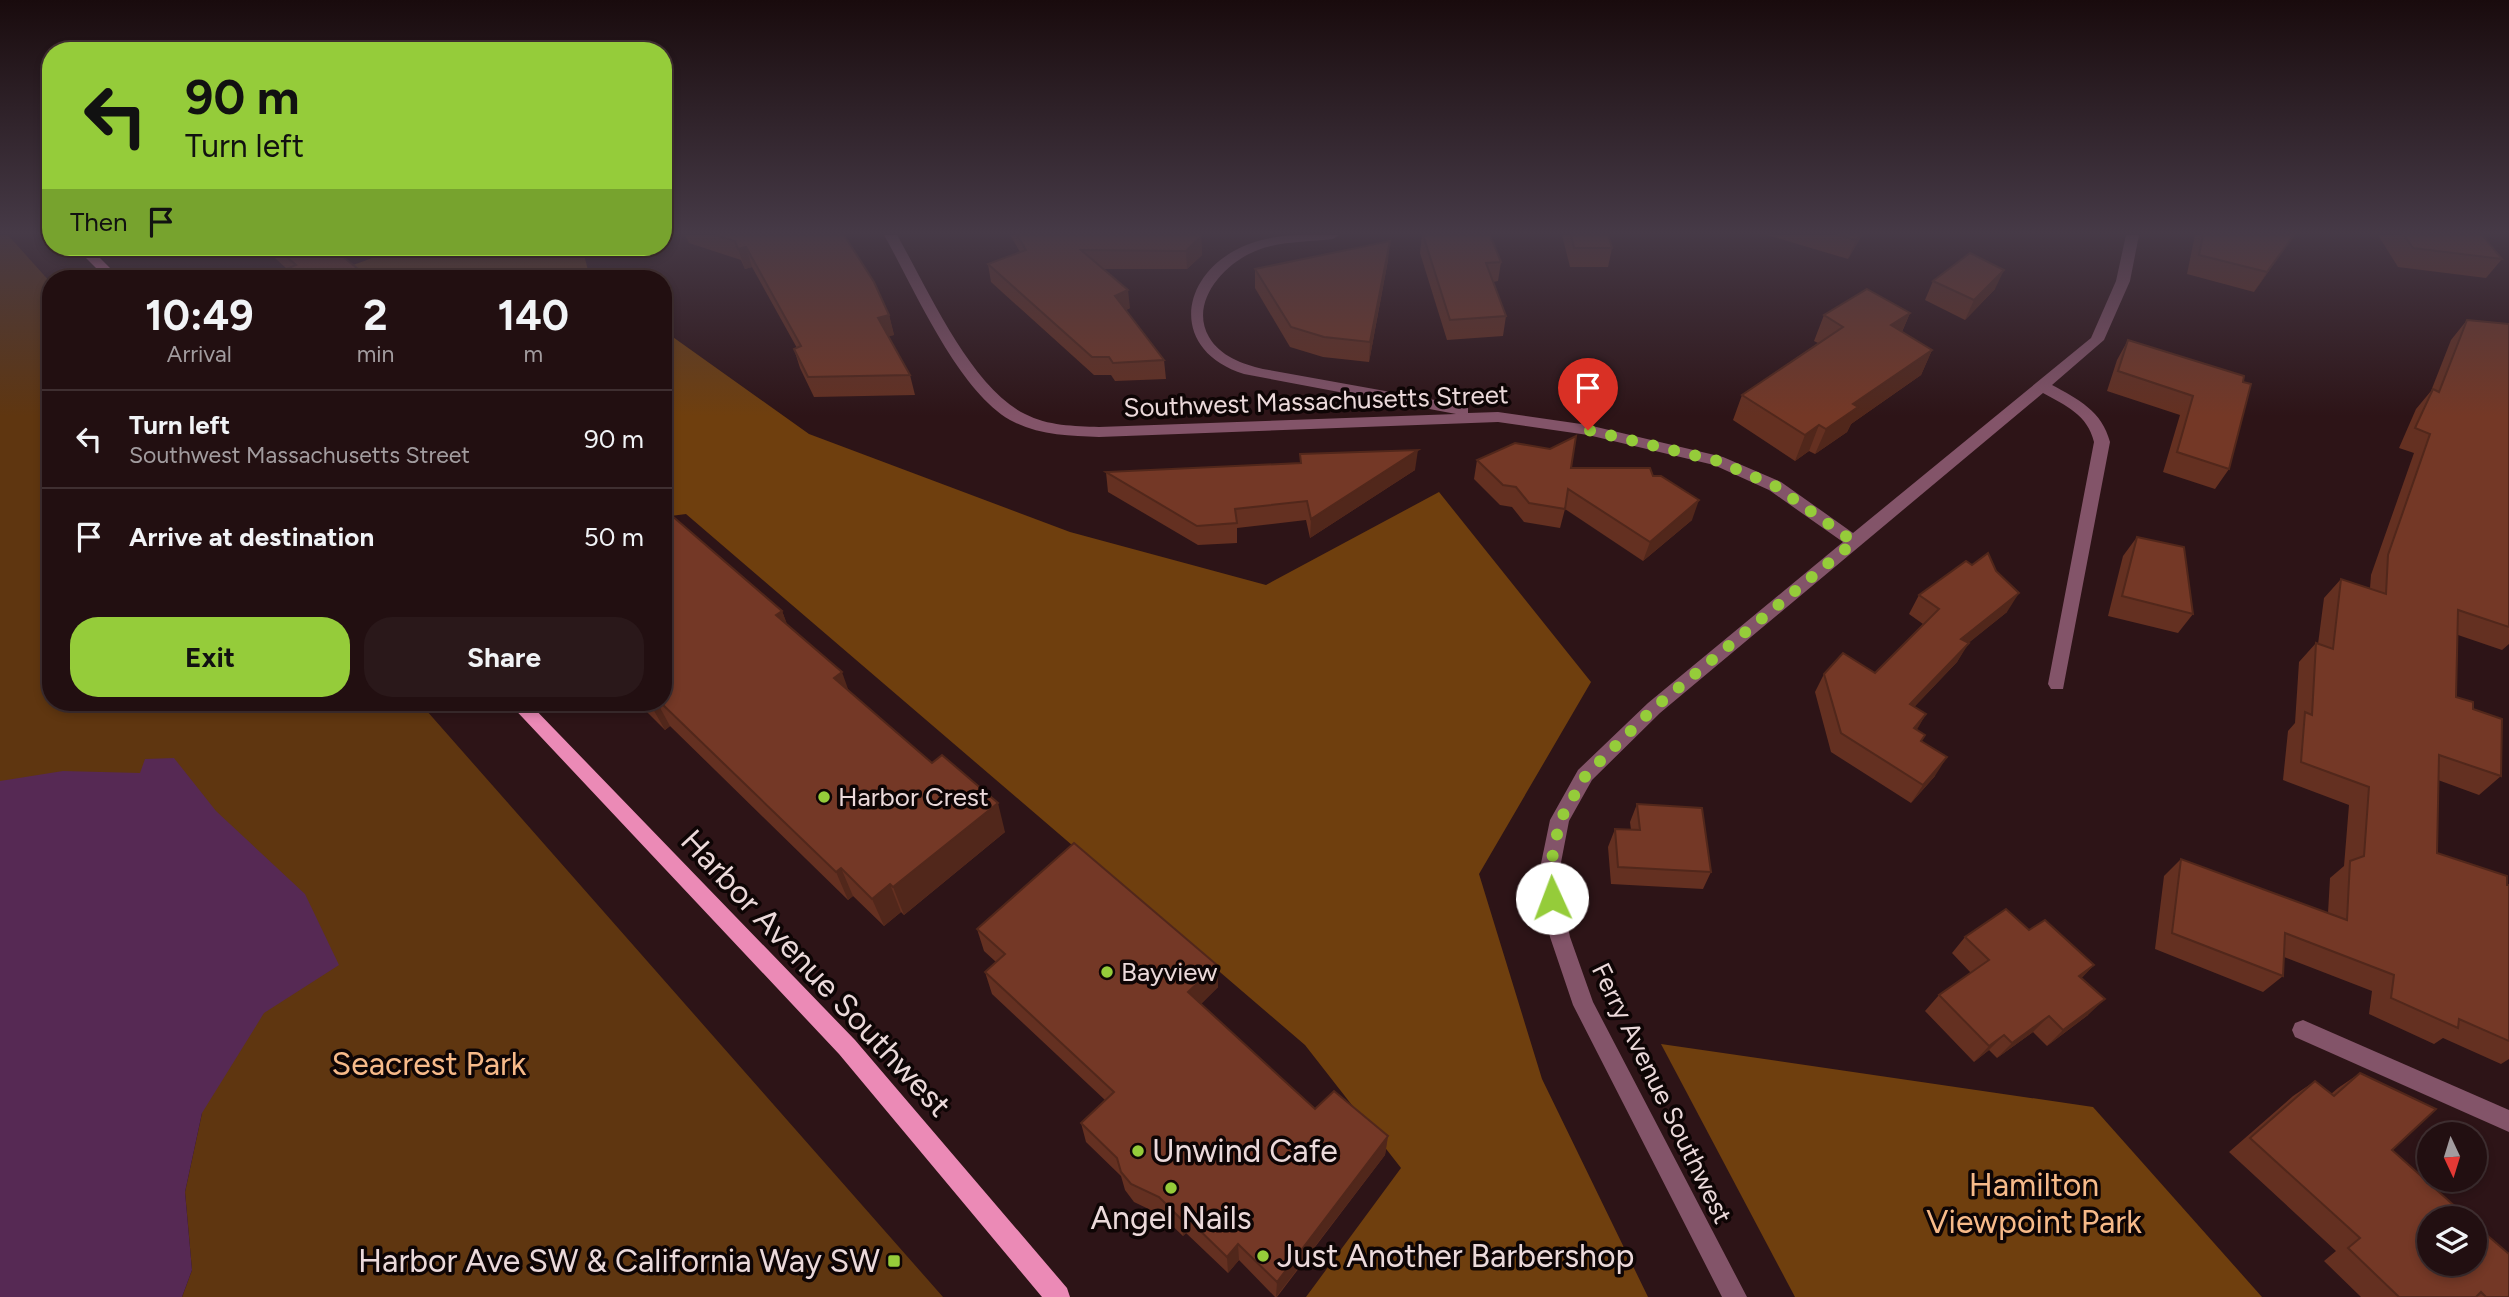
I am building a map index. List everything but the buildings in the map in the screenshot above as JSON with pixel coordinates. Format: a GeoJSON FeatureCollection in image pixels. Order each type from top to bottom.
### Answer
{"type":"FeatureCollection","features":[{"type":"Feature","properties":{"kind":"main road","name":"Harbor Avenue Southwest"},"geometry":{"type":"LineString","coordinates":[[526,711],[848,1047],[1058,1297]]}},
{"type":"Feature","properties":{"kind":"street","name":"Southwest Massachusetts Street"},"geometry":{"type":"LineString","coordinates":[[926,296],[961,356],[988,394],[1007,411],[1031,423],[1061,430],[1099,432],[1498,416],[1588,430],[1718,461],[1775,486],[1854,542]]}},
{"type":"Feature","properties":{"kind":"street"},"geometry":{"type":"LineString","coordinates":[[1200,296],[1197,313],[1200,333],[1211,351],[1231,365],[1262,374],[1498,416]]}},
{"type":"Feature","properties":{"kind":"street","name":"Ferry Avenue Southwest"},"geometry":{"type":"LineString","coordinates":[[1735,1297],[1584,1005],[1560,937],[1548,878],[1560,820],[1586,775],[1654,708],[2097,340],[2117,296]]}},
{"type":"Feature","properties":{"kind":"street"},"geometry":{"type":"LineString","coordinates":[[2042,386],[2094,418],[2101,430],[2102,443],[2057,684]]}},
{"type":"Feature","properties":{"kind":"street"},"geometry":{"type":"LineString","coordinates":[[2303,1030],[2509,1121]]}},
{"type":"Feature","properties":{"kind":"green space","name":"Seacrest Park"},"geometry":{"type":"Polygon","coordinates":[[[0,296],[42,296],[42,711],[427,711],[943,1297],[182,1297],[192,1270],[185,1192],[202,1113],[0,796],[0,296]]]}},
{"type":"Feature","properties":{"kind":"green space"},"geometry":{"type":"Polygon","coordinates":[[[672,336],[809,434],[1070,532],[1266,585],[1439,492],[1591,682],[1479,874],[1542,1079],[1648,1297],[1306,1297],[1401,1168],[1305,1045],[686,514],[672,516],[672,336]]]}},
{"type":"Feature","properties":{"kind":"green space","name":"Hamilton Viewpoint Park"},"geometry":{"type":"Polygon","coordinates":[[[1661,1044],[2093,1107],[2262,1297],[1795,1297],[1661,1044]]]}},
{"type":"Feature","properties":{"kind":"shaded area"},"geometry":{"type":"Polygon","coordinates":[[[174,758],[216,811],[305,894],[339,965],[264,1013],[202,1113],[185,1192],[192,1270],[182,1297],[0,1297],[0,781],[63,771],[140,773],[145,759],[174,758]]]}},
{"type":"Feature","properties":{"kind":"place","name":"Harbor Crest"},"geometry":{"type":"Point","coordinates":[824,797]}},
{"type":"Feature","properties":{"kind":"place","name":"Bayview"},"geometry":{"type":"Point","coordinates":[1107,972]}},
{"type":"Feature","properties":{"kind":"place","name":"Unwind Cafe"},"geometry":{"type":"Point","coordinates":[1138,1151]}},
{"type":"Feature","properties":{"kind":"place","name":"Angel Nails"},"geometry":{"type":"Point","coordinates":[1171,1188]}},
{"type":"Feature","properties":{"kind":"place","name":"Just Another Barbershop"},"geometry":{"type":"Point","coordinates":[1263,1256]}},
{"type":"Feature","properties":{"kind":"place","name":"Harbor Ave SW & California Way SW"},"geometry":{"type":"Point","coordinates":[894,1261]}},
{"type":"Feature","properties":{"kind":"route"},"geometry":{"type":"LineString","coordinates":[[1552,898],[1548,878],[1560,820],[1586,775],[1654,708],[1854,542],[1775,486],[1718,461],[1588,430]]}}]}
